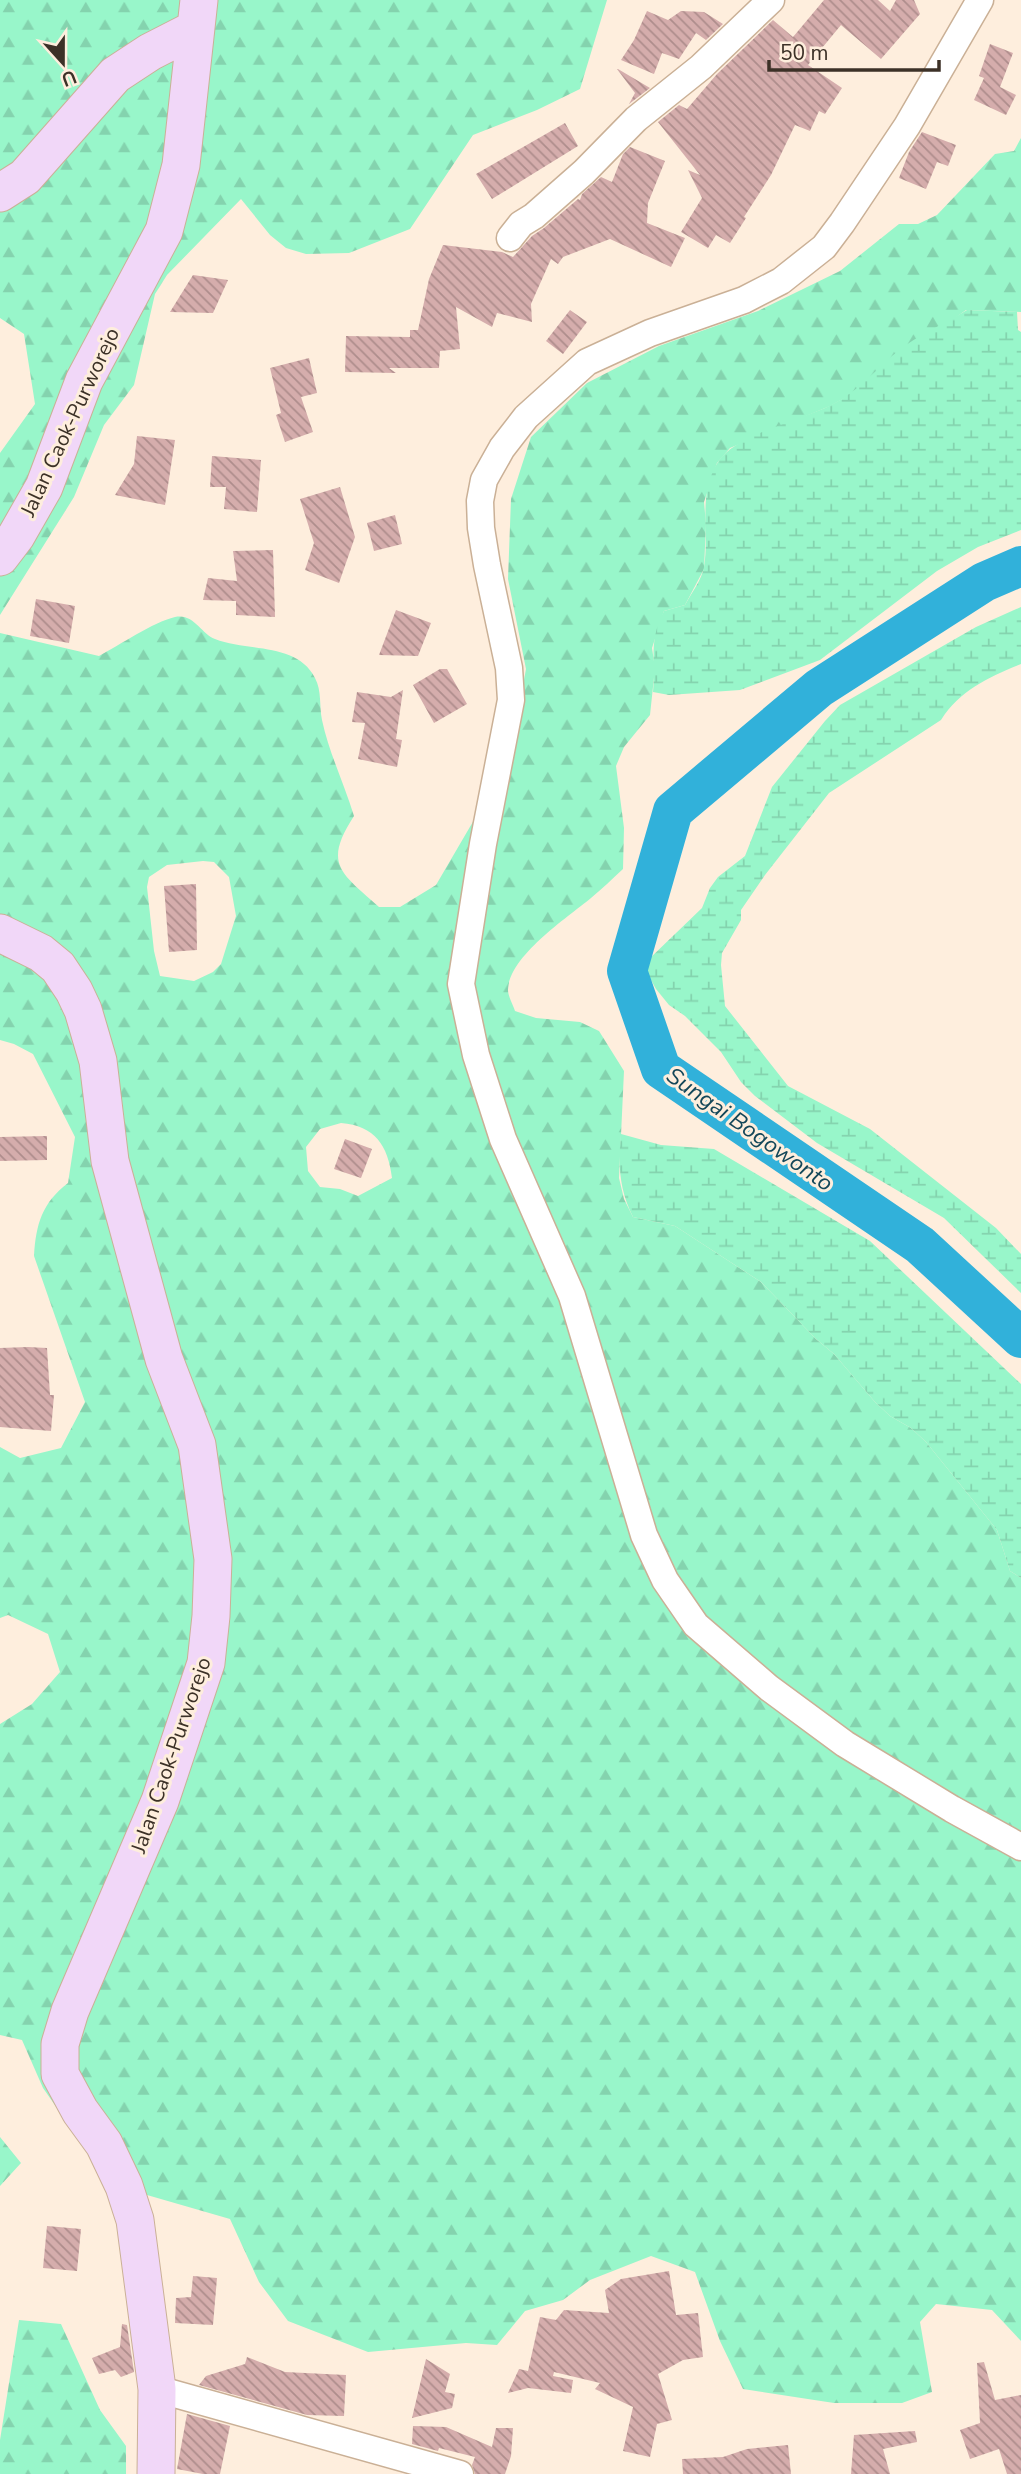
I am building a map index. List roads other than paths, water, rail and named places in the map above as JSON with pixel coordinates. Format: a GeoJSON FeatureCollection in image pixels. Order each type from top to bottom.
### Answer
{"type":"FeatureCollection","features":[{"type":"Feature","properties":{"kind":"street"},"geometry":{"type":"LineString","coordinates":[[510,238],[521,224],[534,216],[584,172],[636,118],[701,67],[771,0]]}},
{"type":"Feature","properties":{"kind":"street"},"geometry":{"type":"LineString","coordinates":[[980,0],[907,126],[824,247],[780,281],[744,300],[650,333],[587,362],[526,416],[502,448],[484,480],[480,501],[481,528],[509,668],[511,700],[461,984],[476,1055],[503,1139],[572,1296],[644,1535],[665,1580],[696,1625],[769,1688],[845,1744],[1021,1847]]}},
{"type":"Feature","properties":{"kind":"street"},"geometry":{"type":"LineString","coordinates":[[0,193],[25,177],[114,75],[150,52],[197,15]]}},
{"type":"Feature","properties":{"kind":"street","name":"Jalan Caok-Purworejo"},"geometry":{"type":"LineString","coordinates":[[0,557],[16,537],[44,487],[84,382],[164,231],[181,165],[197,15]]}},
{"type":"Feature","properties":{"kind":"street","name":"Jalan Caok-Purworejo"},"geometry":{"type":"LineString","coordinates":[[0,933],[41,953],[58,967],[83,1010],[98,1061],[110,1161],[164,1359],[197,1445],[213,1559],[206,1663],[160,1801],[70,2011],[60,2045],[60,2074],[80,2111],[104,2144],[124,2186],[135,2220],[157,2389],[156,2474]]}},
{"type":"Feature","properties":{"kind":"street"},"geometry":{"type":"LineString","coordinates":[[157,2389],[460,2474]]}},
{"type":"Feature","properties":{"kind":"waterway","name":"Sungai Bogowonto"},"geometry":{"type":"LineString","coordinates":[[1021,566],[984,582],[819,688],[673,811],[627,971],[661,1069],[920,1245],[1021,1338]]}}]}
